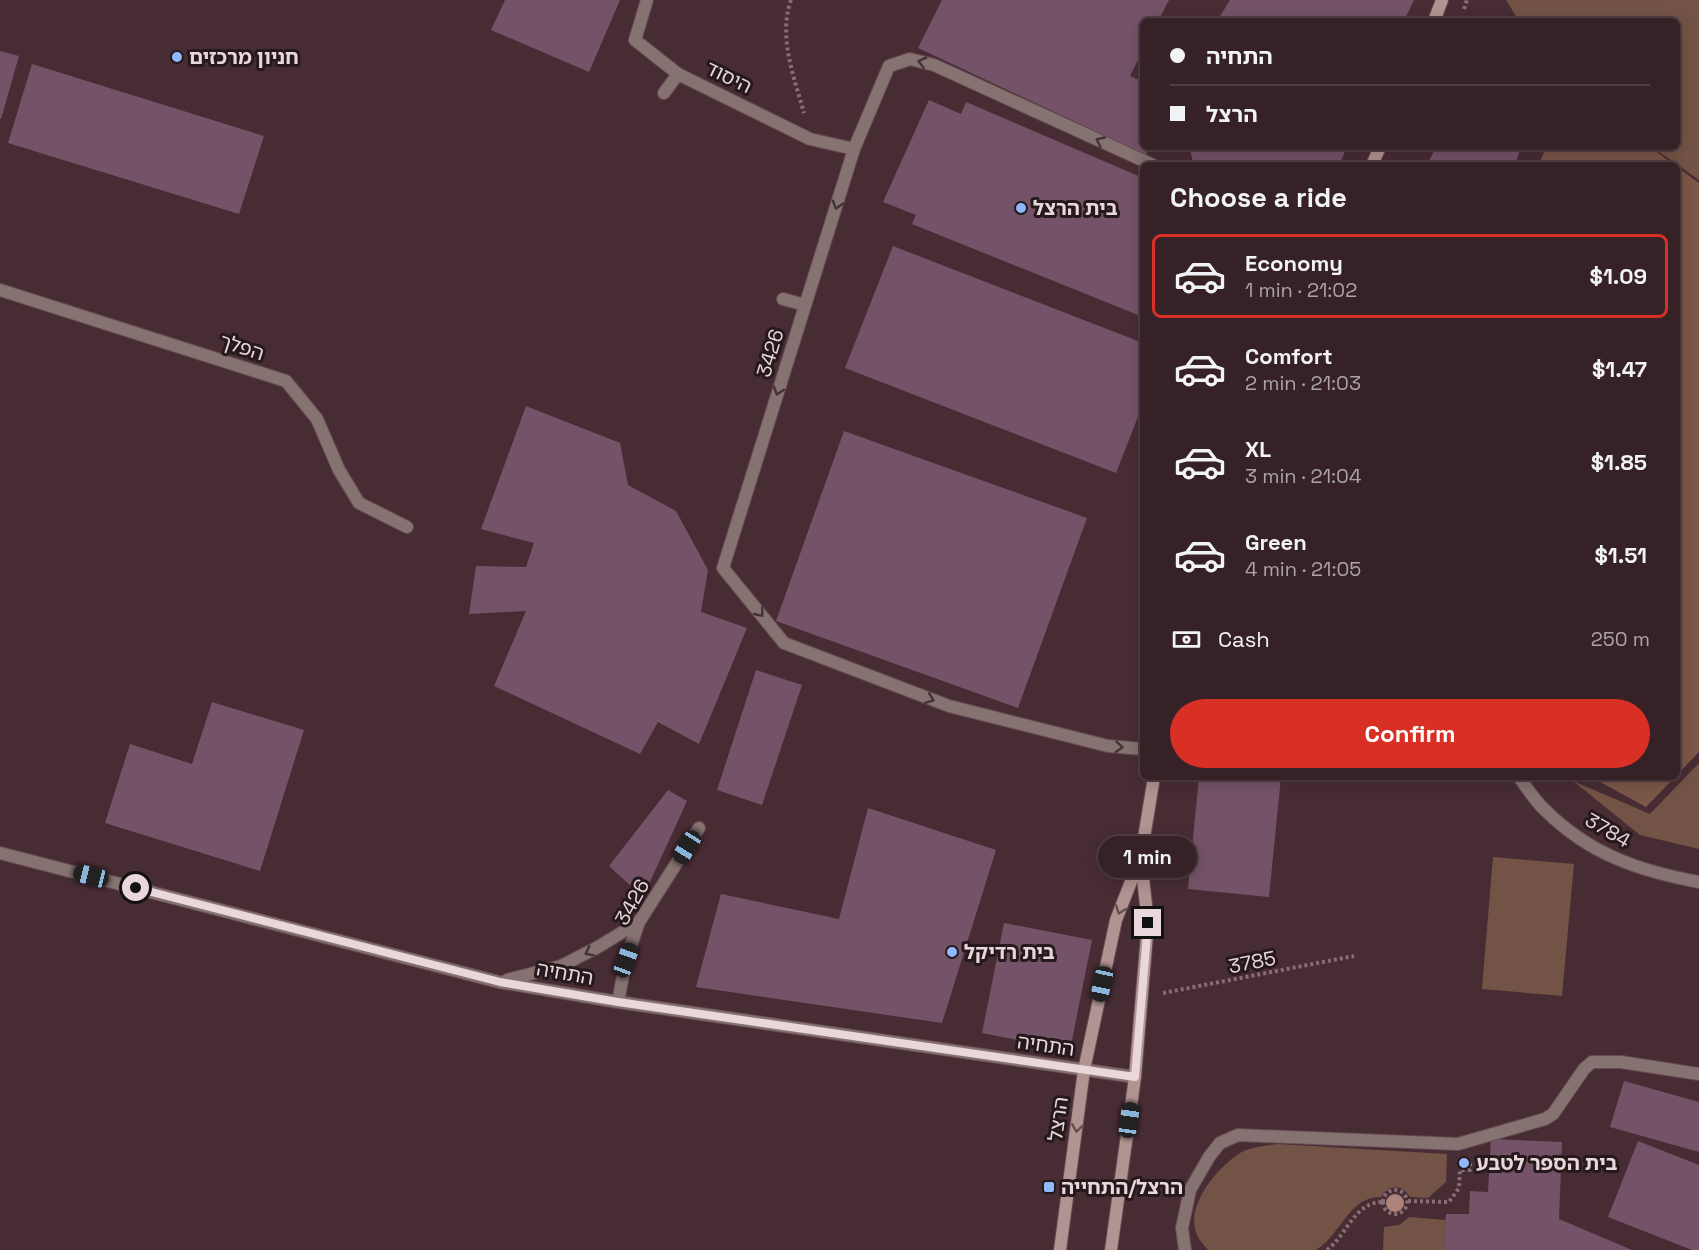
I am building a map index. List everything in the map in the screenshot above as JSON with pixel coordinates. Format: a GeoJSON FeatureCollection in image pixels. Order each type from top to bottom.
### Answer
{"type":"FeatureCollection","features":[{"type":"Feature","properties":{"kind":"street","name":"היסוד"},"geometry":{"type":"LineString","coordinates":[[647,0],[635,40],[678,74],[810,139],[854,149]]}},
{"type":"Feature","properties":{"kind":"street"},"geometry":{"type":"LineString","coordinates":[[1435,18],[1442,0]]}},
{"type":"Feature","properties":{"kind":"street","name":"3426"},"geometry":{"type":"LineString","coordinates":[[1140,749],[1108,746],[949,706],[784,643],[723,568],[854,149],[889,66],[910,59],[934,65],[1146,162]]}},
{"type":"Feature","properties":{"kind":"street"},"geometry":{"type":"LineString","coordinates":[[664,93],[678,74]]}},
{"type":"Feature","properties":{"kind":"street","name":"הפלך"},"geometry":{"type":"LineString","coordinates":[[0,290],[286,381],[317,418],[339,470],[359,502],[407,527]]}},
{"type":"Feature","properties":{"kind":"street"},"geometry":{"type":"LineString","coordinates":[[783,299],[805,305]]}},
{"type":"Feature","properties":{"kind":"street","name":"הרצל"},"geometry":{"type":"LineString","coordinates":[[1060,1250],[1084,1070],[1116,920],[1141,856],[1154,780]]}},
{"type":"Feature","properties":{"kind":"street","name":"3784"},"geometry":{"type":"LineString","coordinates":[[1521,780],[1544,810],[1600,852],[1630,865],[1699,882]]}},
{"type":"Feature","properties":{"kind":"street","name":"3426"},"geometry":{"type":"LineString","coordinates":[[618,1002],[626,960],[639,922],[699,828]]}},
{"type":"Feature","properties":{"kind":"street","name":"התחיה"},"geometry":{"type":"LineString","coordinates":[[0,853],[500,982],[618,1002],[1135,1077]]}},
{"type":"Feature","properties":{"kind":"street","name":"הרצל"},"geometry":{"type":"LineString","coordinates":[[1111,1250],[1135,1077],[1148,923],[1141,856]]}},
{"type":"Feature","properties":{"kind":"street"},"geometry":{"type":"LineString","coordinates":[[500,982],[561,966],[639,922]]}},
{"type":"Feature","properties":{"kind":"street"},"geometry":{"type":"LineString","coordinates":[[1185,1250],[1182,1228],[1190,1190],[1220,1143],[1238,1135],[1458,1144],[1545,1119],[1554,1114],[1592,1062],[1621,1062],[1699,1074]]}},
{"type":"Feature","properties":{"kind":"path"},"geometry":{"type":"LineString","coordinates":[[791,0],[785,15],[785,40],[810,139]]}},
{"type":"Feature","properties":{"kind":"path","name":"3785"},"geometry":{"type":"LineString","coordinates":[[1156,994],[1185,991],[1354,956]]}},
{"type":"Feature","properties":{"kind":"path"},"geometry":{"type":"LineString","coordinates":[[1407,1201],[1449,1202],[1459,1188],[1460,1170],[1470,1170],[1471,1140]]}},
{"type":"Feature","properties":{"kind":"path"},"geometry":{"type":"LineString","coordinates":[[1395,1190],[1402,1192],[1407,1201],[1404,1210],[1398,1214],[1387,1211],[1383,1202],[1387,1193],[1395,1190]]}},
{"type":"Feature","properties":{"kind":"path"},"geometry":{"type":"LineString","coordinates":[[1328,1250],[1340,1239],[1357,1213],[1367,1205],[1383,1202]]}},
{"type":"Feature","properties":{"kind":"shaded area"},"geometry":{"type":"Polygon","coordinates":[[[1506,0],[1699,0],[1699,180],[1680,167],[1680,162],[1673,162],[1656,150],[1680,150],[1680,18],[1517,18],[1506,0]]]}},
{"type":"Feature","properties":{"kind":"shaded area"},"geometry":{"type":"Polygon","coordinates":[[[1545,150],[1654,150],[1670,162],[1540,162],[1545,150]]]}},
{"type":"Feature","properties":{"kind":"shaded area"},"geometry":{"type":"Polygon","coordinates":[[[1680,169],[1699,183],[1699,752],[1680,772],[1680,169]]]}},
{"type":"Feature","properties":{"kind":"shaded area"},"geometry":{"type":"Polygon","coordinates":[[[1699,763],[1699,849],[1640,835],[1573,781],[1650,814],[1699,763]]]}},
{"type":"Feature","properties":{"kind":"shaded area"},"geometry":{"type":"Polygon","coordinates":[[[1596,780],[1672,780],[1646,807],[1596,780]]]}},
{"type":"Feature","properties":{"kind":"shaded area"},"geometry":{"type":"Polygon","coordinates":[[[1493,857],[1574,864],[1562,996],[1482,989],[1493,857]]]}},
{"type":"Feature","properties":{"kind":"shaded area"},"geometry":{"type":"Polygon","coordinates":[[[1277,1144],[1447,1154],[1446,1182],[1428,1198],[1410,1197],[1396,1187],[1388,1190],[1381,1197],[1361,1203],[1316,1250],[1208,1250],[1198,1237],[1194,1224],[1195,1212],[1205,1188],[1231,1159],[1240,1153],[1277,1144]]]}},
{"type":"Feature","properties":{"kind":"shaded area"},"geometry":{"type":"Polygon","coordinates":[[[1409,1217],[1446,1220],[1444,1250],[1383,1250],[1384,1227],[1399,1225],[1409,1217]]]}},
{"type":"Feature","properties":{"kind":"building"},"geometry":{"type":"Polygon","coordinates":[[[505,0],[620,0],[589,72],[491,30],[505,0]]]}},
{"type":"Feature","properties":{"kind":"building"},"geometry":{"type":"Polygon","coordinates":[[[942,0],[1169,0],[1160,18],[1140,18],[1140,56],[1130,76],[1140,81],[1140,150],[1148,150],[1146,155],[918,48],[942,0]]]}},
{"type":"Feature","properties":{"kind":"building"},"geometry":{"type":"Polygon","coordinates":[[[1230,0],[1414,0],[1405,18],[1219,18],[1230,0]]]}},
{"type":"Feature","properties":{"kind":"building"},"geometry":{"type":"Polygon","coordinates":[[[0,51],[19,56],[1,119],[0,119],[0,51]]]}},
{"type":"Feature","properties":{"kind":"building"},"geometry":{"type":"Polygon","coordinates":[[[32,64],[264,136],[239,214],[8,143],[32,64]]]}},
{"type":"Feature","properties":{"kind":"building","name":"בית הרצל"},"geometry":{"type":"Polygon","coordinates":[[[929,100],[961,114],[966,102],[1140,177],[1140,316],[912,224],[916,215],[883,202],[929,100]]]}},
{"type":"Feature","properties":{"kind":"building"},"geometry":{"type":"Polygon","coordinates":[[[1190,150],[1346,150],[1340,162],[1193,162],[1190,150]]]}},
{"type":"Feature","properties":{"kind":"building"},"geometry":{"type":"Polygon","coordinates":[[[1434,150],[1520,150],[1516,162],[1428,162],[1434,150]]]}},
{"type":"Feature","properties":{"kind":"building"},"geometry":{"type":"Polygon","coordinates":[[[893,246],[1140,342],[1140,412],[1116,473],[845,368],[893,246]]]}},
{"type":"Feature","properties":{"kind":"building"},"geometry":{"type":"Polygon","coordinates":[[[526,406],[620,443],[628,485],[676,511],[708,570],[701,612],[747,628],[699,744],[658,722],[640,754],[494,686],[526,611],[469,614],[476,566],[526,567],[534,543],[481,529],[526,406]]]}},
{"type":"Feature","properties":{"kind":"building"},"geometry":{"type":"Polygon","coordinates":[[[844,431],[1087,518],[1018,708],[776,621],[844,431]]]}},
{"type":"Feature","properties":{"kind":"building"},"geometry":{"type":"Polygon","coordinates":[[[756,670],[802,685],[762,805],[717,790],[756,670]]]}},
{"type":"Feature","properties":{"kind":"building"},"geometry":{"type":"Polygon","coordinates":[[[212,702],[304,730],[260,871],[105,823],[130,744],[192,764],[212,702]]]}},
{"type":"Feature","properties":{"kind":"building"},"geometry":{"type":"Polygon","coordinates":[[[1199,780],[1281,780],[1269,897],[1188,889],[1199,780]]]}},
{"type":"Feature","properties":{"kind":"building"},"geometry":{"type":"Polygon","coordinates":[[[668,790],[687,801],[643,897],[609,866],[668,790]]]}},
{"type":"Feature","properties":{"kind":"building"},"geometry":{"type":"Polygon","coordinates":[[[868,808],[996,850],[942,1023],[696,987],[721,894],[839,919],[868,808]]]}},
{"type":"Feature","properties":{"kind":"building"},"geometry":{"type":"Polygon","coordinates":[[[1004,923],[1092,940],[1070,1050],[982,1033],[1004,923]]]}},
{"type":"Feature","properties":{"kind":"building"},"geometry":{"type":"Polygon","coordinates":[[[1624,1081],[1699,1102],[1699,1152],[1610,1127],[1624,1081]]]}},
{"type":"Feature","properties":{"kind":"building"},"geometry":{"type":"Polygon","coordinates":[[[1491,1139],[1562,1142],[1559,1219],[1632,1250],[1444,1250],[1446,1214],[1469,1214],[1470,1191],[1488,1192],[1491,1139]]]}},
{"type":"Feature","properties":{"kind":"building"},"geometry":{"type":"Polygon","coordinates":[[[1638,1141],[1699,1165],[1699,1250],[1692,1250],[1608,1217],[1638,1141]]]}},
{"type":"Feature","properties":{"kind":"place","name":"חניון מרכזים"},"geometry":{"type":"Point","coordinates":[177,57]}},
{"type":"Feature","properties":{"kind":"place","name":"בית הרצל"},"geometry":{"type":"Point","coordinates":[1021,208]}},
{"type":"Feature","properties":{"kind":"place","name":"בית רדיקל"},"geometry":{"type":"Point","coordinates":[952,952]}},
{"type":"Feature","properties":{"kind":"place","name":"בית הספר לטבע"},"geometry":{"type":"Point","coordinates":[1464,1163]}},
{"type":"Feature","properties":{"kind":"place","name":"הרצל/התחייה"},"geometry":{"type":"Point","coordinates":[1049,1187]}},
{"type":"Feature","properties":{"kind":"route"},"geometry":{"type":"LineString","coordinates":[[136,888],[500,982],[618,1002],[1135,1077],[1148,923]]}}]}
